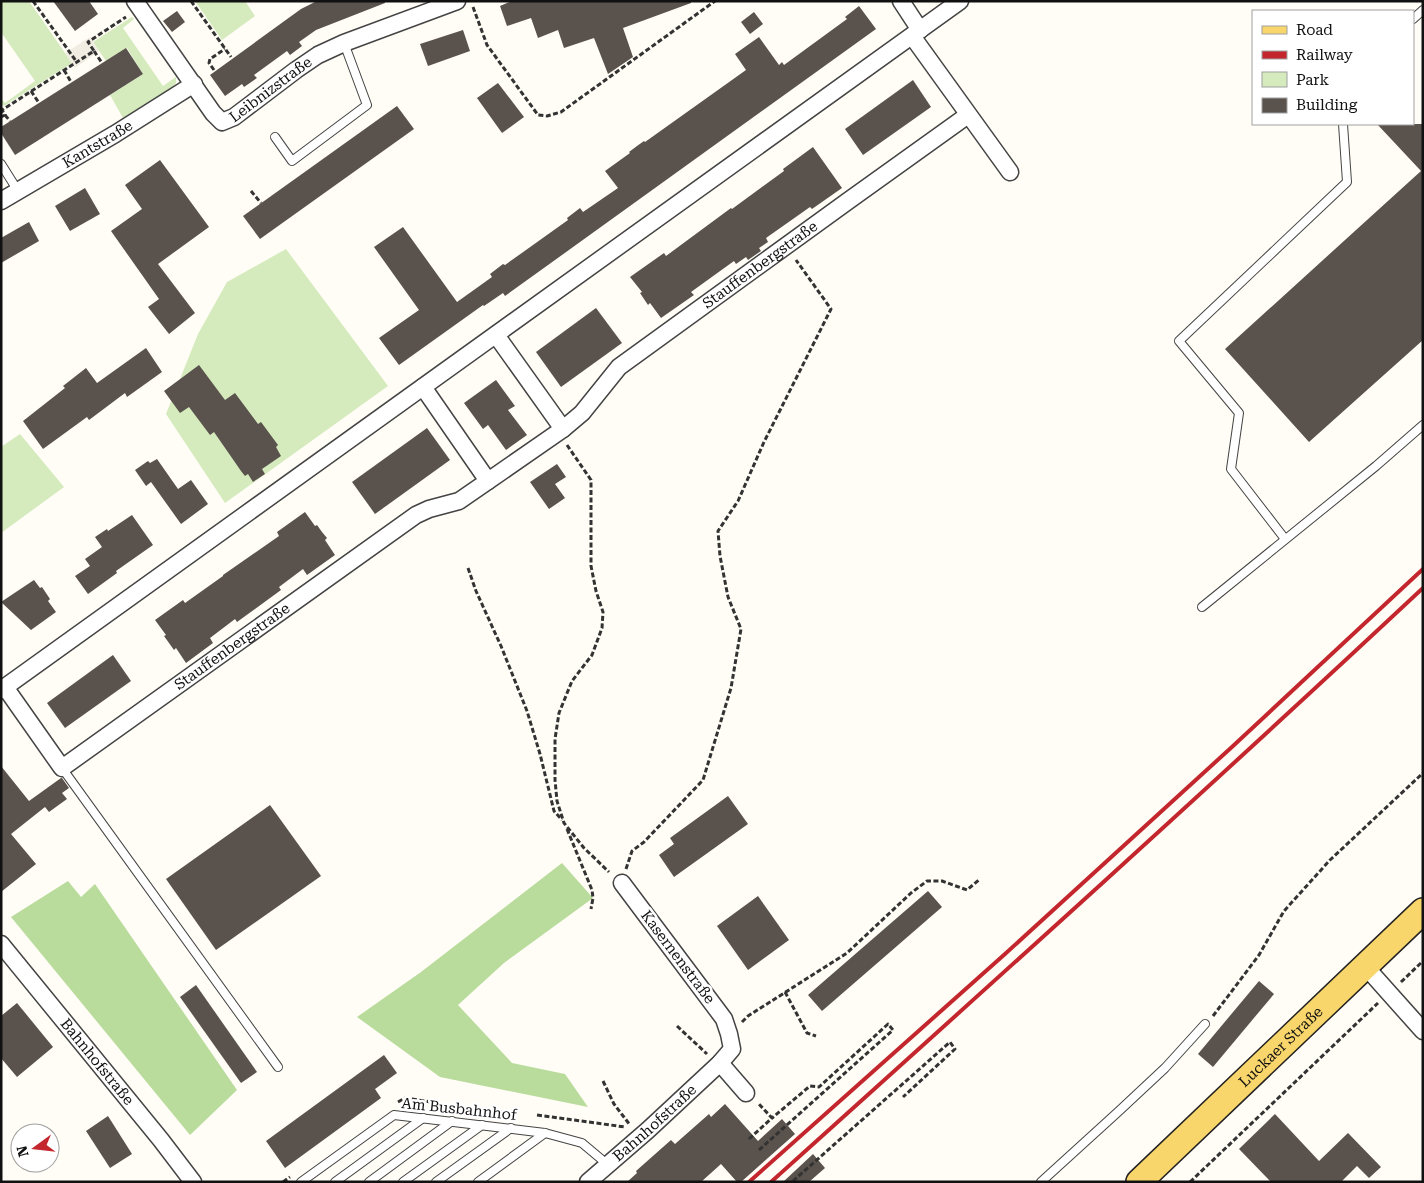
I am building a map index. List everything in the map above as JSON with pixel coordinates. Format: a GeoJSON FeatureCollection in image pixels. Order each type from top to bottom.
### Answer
{"type":"FeatureCollection","features":[{"type":"Feature","properties":{"kind":"main road","name":"Luckaer Straße"},"geometry":{"type":"LineString","coordinates":[[1139,1182],[1423,911]]}},
{"type":"Feature","properties":{"kind":"street","name":"Leibnizstraße"},"geometry":{"type":"LineString","coordinates":[[137,5],[213,113],[222,122],[234,117],[318,55],[344,43],[457,1]]}},
{"type":"Feature","properties":{"kind":"street"},"geometry":{"type":"LineString","coordinates":[[901,1],[916,33],[968,115],[1010,172]]}},
{"type":"Feature","properties":{"kind":"street"},"geometry":{"type":"LineString","coordinates":[[62,768],[3,688],[960,1]]}},
{"type":"Feature","properties":{"kind":"street","name":"Kantstraße"},"geometry":{"type":"LineString","coordinates":[[1,201],[115,134],[194,84]]}},
{"type":"Feature","properties":{"kind":"street","name":"Stauffenbergstraße"},"geometry":{"type":"LineString","coordinates":[[62,768],[409,520],[429,509],[459,501],[561,431],[582,413],[619,367],[968,115]]}},
{"type":"Feature","properties":{"kind":"street"},"geometry":{"type":"LineString","coordinates":[[496,335],[561,431]]}},
{"type":"Feature","properties":{"kind":"street"},"geometry":{"type":"LineString","coordinates":[[423,387],[488,481]]}},
{"type":"Feature","properties":{"kind":"street","name":"Kasernenstraße"},"geometry":{"type":"LineString","coordinates":[[622,883],[724,1019],[729,1034]]}},
{"type":"Feature","properties":{"kind":"street","name":"Bahnhofstraße"},"geometry":{"type":"LineString","coordinates":[[1,944],[166,1146],[193,1182]]}},
{"type":"Feature","properties":{"kind":"street"},"geometry":{"type":"LineString","coordinates":[[1365,966],[1423,1031]]}},
{"type":"Feature","properties":{"kind":"street","name":"Bahnhofstraße"},"geometry":{"type":"LineString","coordinates":[[588,1182],[648,1130],[714,1059],[732,1049],[729,1034]]}},
{"type":"Feature","properties":{"kind":"street"},"geometry":{"type":"LineString","coordinates":[[714,1059],[746,1093]]}},
{"type":"Feature","properties":{"kind":"lane"},"geometry":{"type":"LineString","coordinates":[[275,137],[292,161],[367,105],[344,43]]}},
{"type":"Feature","properties":{"kind":"lane"},"geometry":{"type":"LineString","coordinates":[[1285,539],[1231,468],[1239,413],[1179,341],[1347,182],[1343,125]]}},
{"type":"Feature","properties":{"kind":"lane"},"geometry":{"type":"LineString","coordinates":[[1,164],[18,191]]}},
{"type":"Feature","properties":{"kind":"lane"},"geometry":{"type":"LineString","coordinates":[[1202,607],[1376,466],[1423,425]]}},
{"type":"Feature","properties":{"kind":"lane"},"geometry":{"type":"LineString","coordinates":[[62,768],[278,1067]]}},
{"type":"Feature","properties":{"kind":"lane"},"geometry":{"type":"LineString","coordinates":[[1041,1182],[1165,1068],[1205,1024]]}},
{"type":"Feature","properties":{"kind":"lane","name":"Am Busbahnhof"},"geometry":{"type":"LineString","coordinates":[[302,1182],[394,1115],[546,1133],[582,1143],[608,1164]]}},
{"type":"Feature","properties":{"kind":"lane"},"geometry":{"type":"LineString","coordinates":[[336,1182],[423,1118]]}},
{"type":"Feature","properties":{"kind":"lane"},"geometry":{"type":"LineString","coordinates":[[369,1182],[452,1121]]}},
{"type":"Feature","properties":{"kind":"lane"},"geometry":{"type":"LineString","coordinates":[[403,1182],[482,1125]]}},
{"type":"Feature","properties":{"kind":"lane"},"geometry":{"type":"LineString","coordinates":[[436,1182],[511,1128]]}},
{"type":"Feature","properties":{"kind":"lane"},"geometry":{"type":"LineString","coordinates":[[478,1182],[546,1133]]}},
{"type":"Feature","properties":{"kind":"path"},"geometry":{"type":"LineString","coordinates":[[33,1],[76,62]]}},
{"type":"Feature","properties":{"kind":"path"},"geometry":{"type":"LineString","coordinates":[[191,1],[231,58]]}},
{"type":"Feature","properties":{"kind":"path"},"geometry":{"type":"LineString","coordinates":[[471,1],[487,45],[538,115],[547,116],[561,112],[715,1]]}},
{"type":"Feature","properties":{"kind":"path"},"geometry":{"type":"LineString","coordinates":[[102,63],[88,42],[137,5]]}},
{"type":"Feature","properties":{"kind":"path"},"geometry":{"type":"LineString","coordinates":[[214,70],[209,63],[210,59],[225,49]]}},
{"type":"Feature","properties":{"kind":"path"},"geometry":{"type":"LineString","coordinates":[[10,121],[3,116],[3,107],[94,51]]}},
{"type":"Feature","properties":{"kind":"path"},"geometry":{"type":"LineString","coordinates":[[64,70],[71,82]]}},
{"type":"Feature","properties":{"kind":"path"},"geometry":{"type":"LineString","coordinates":[[31,91],[39,103]]}},
{"type":"Feature","properties":{"kind":"path"},"geometry":{"type":"LineString","coordinates":[[251,191],[261,204]]}},
{"type":"Feature","properties":{"kind":"path"},"geometry":{"type":"LineString","coordinates":[[468,568],[527,711],[554,810],[584,848],[622,883],[632,851],[644,842],[703,780],[731,688],[741,629],[728,597],[720,556],[718,531],[738,501],[764,442],[830,309],[785,246]]}},
{"type":"Feature","properties":{"kind":"path"},"geometry":{"type":"LineString","coordinates":[[561,431],[591,480],[591,566],[603,612],[602,628],[592,655],[572,681],[559,712],[555,739],[557,801],[564,823],[574,842],[592,890],[591,909]]}},
{"type":"Feature","properties":{"kind":"path"},"geometry":{"type":"LineString","coordinates":[[1205,1024],[1259,956],[1284,911],[1330,860],[1423,773]]}},
{"type":"Feature","properties":{"kind":"path"},"geometry":{"type":"LineString","coordinates":[[729,1034],[748,1016],[847,953],[911,893],[927,881],[942,881],[967,890],[980,879]]}},
{"type":"Feature","properties":{"kind":"path"},"geometry":{"type":"LineString","coordinates":[[1190,1182],[1423,961]]}},
{"type":"Feature","properties":{"kind":"path"},"geometry":{"type":"LineString","coordinates":[[785,992],[807,1033],[816,1036]]}},
{"type":"Feature","properties":{"kind":"path"},"geometry":{"type":"LineString","coordinates":[[749,1139],[810,1086],[818,1086],[888,1024],[893,1030],[759,1150]]}},
{"type":"Feature","properties":{"kind":"path"},"geometry":{"type":"LineString","coordinates":[[677,1026],[714,1059]]}},
{"type":"Feature","properties":{"kind":"path"},"geometry":{"type":"LineString","coordinates":[[793,1181],[950,1042],[956,1049],[903,1097]]}},
{"type":"Feature","properties":{"kind":"path"},"geometry":{"type":"LineString","coordinates":[[537,1115],[631,1128],[614,1104],[603,1081]]}},
{"type":"Feature","properties":{"kind":"path"},"geometry":{"type":"LineString","coordinates":[[746,1093],[772,1118]]}},
{"type":"Feature","properties":{"kind":"green space"},"geometry":{"type":"Polygon","coordinates":[[[1,1],[29,1],[72,63],[4,106],[1,103],[1,98],[5,103],[35,81],[1,32],[1,1]]]}},
{"type":"Feature","properties":{"kind":"green space"},"geometry":{"type":"Polygon","coordinates":[[[195,1],[245,1],[255,16],[222,40],[195,1]]]}},
{"type":"Feature","properties":{"kind":"green space"},"geometry":{"type":"Polygon","coordinates":[[[132,17],[134,19],[123,28],[163,86],[176,77],[176,83],[170,90],[123,118],[110,95],[143,74],[127,48],[106,61],[93,42],[132,17]]]}},
{"type":"Feature","properties":{"kind":"green space"},"geometry":{"type":"Polygon","coordinates":[[[286,249],[388,386],[225,503],[166,414],[198,334],[227,282],[286,249]]]}},
{"type":"Feature","properties":{"kind":"green space"},"geometry":{"type":"Polygon","coordinates":[[[20,434],[64,487],[1,533],[1,447],[20,434]]]}},
{"type":"Feature","properties":{"kind":"green space"},"geometry":{"type":"Polygon","coordinates":[[[562,863],[593,898],[504,963],[458,1005],[512,1063],[565,1074],[588,1107],[440,1077],[357,1017],[421,972],[562,863]]]}},
{"type":"Feature","properties":{"kind":"green space"},"geometry":{"type":"Polygon","coordinates":[[[68,881],[81,897],[95,884],[237,1090],[190,1135],[11,917],[68,881]]]}},
{"type":"Feature","properties":{"kind":"shaded area"},"geometry":{"type":"Polygon","coordinates":[[[90,37],[99,51],[75,68],[65,53],[90,37]]]}},
{"type":"Feature","properties":{"kind":"building"},"geometry":{"type":"Polygon","coordinates":[[[53,1],[89,1],[98,14],[75,31],[53,1]]]}},
{"type":"Feature","properties":{"kind":"building"},"geometry":{"type":"Polygon","coordinates":[[[317,1],[385,1],[385,3],[316,30],[299,42],[302,46],[290,55],[287,51],[254,75],[257,78],[244,87],[242,84],[225,96],[210,75],[301,9],[317,1]]]}},
{"type":"Feature","properties":{"kind":"building"},"geometry":{"type":"Polygon","coordinates":[[[512,1],[691,1],[691,3],[623,28],[633,57],[608,74],[594,38],[564,48],[558,30],[538,38],[531,18],[507,26],[500,6],[512,1]]]}},
{"type":"Feature","properties":{"kind":"building"},"geometry":{"type":"Polygon","coordinates":[[[859,6],[876,29],[505,296],[503,293],[483,305],[399,365],[379,338],[419,310],[374,247],[403,227],[457,302],[492,277],[490,274],[503,264],[505,265],[568,220],[567,218],[580,208],[583,212],[618,188],[605,171],[637,146],[746,70],[735,54],[759,37],[779,65],[782,62],[784,65],[847,19],[845,17],[859,6]]]}},
{"type":"Feature","properties":{"kind":"building"},"geometry":{"type":"Polygon","coordinates":[[[177,11],[185,22],[172,32],[163,21],[177,11]]]}},
{"type":"Feature","properties":{"kind":"building"},"geometry":{"type":"Polygon","coordinates":[[[754,12],[763,24],[750,34],[741,22],[754,12]]]}},
{"type":"Feature","properties":{"kind":"building"},"geometry":{"type":"Polygon","coordinates":[[[463,30],[470,51],[428,66],[420,44],[463,30]]]}},
{"type":"Feature","properties":{"kind":"building"},"geometry":{"type":"Polygon","coordinates":[[[126,48],[143,74],[15,155],[1,133],[1,127],[126,48]]]}},
{"type":"Feature","properties":{"kind":"building"},"geometry":{"type":"Polygon","coordinates":[[[913,80],[931,107],[863,155],[845,129],[913,80]]]}},
{"type":"Feature","properties":{"kind":"building"},"geometry":{"type":"Polygon","coordinates":[[[498,83],[524,117],[502,133],[477,98],[498,83]]]}},
{"type":"Feature","properties":{"kind":"building"},"geometry":{"type":"Polygon","coordinates":[[[397,106],[414,129],[260,239],[243,216],[397,106]]]}},
{"type":"Feature","properties":{"kind":"building"},"geometry":{"type":"Polygon","coordinates":[[[1423,124],[1423,340],[1309,442],[1225,349],[1421,171],[1378,125],[1423,124]]]}},
{"type":"Feature","properties":{"kind":"building"},"geometry":{"type":"Polygon","coordinates":[[[813,147],[842,188],[812,209],[810,207],[766,238],[768,242],[759,248],[761,251],[748,260],[746,257],[736,264],[734,261],[691,292],[694,295],[661,318],[650,303],[648,305],[640,293],[642,292],[630,277],[664,253],[666,256],[784,171],[783,169],[813,147]]]}},
{"type":"Feature","properties":{"kind":"building"},"geometry":{"type":"Polygon","coordinates":[[[160,160],[209,227],[158,264],[195,313],[169,334],[148,307],[159,299],[111,231],[142,209],[125,185],[160,160]]]}},
{"type":"Feature","properties":{"kind":"building"},"geometry":{"type":"Polygon","coordinates":[[[85,188],[100,214],[70,231],[55,206],[85,188]]]}},
{"type":"Feature","properties":{"kind":"building"},"geometry":{"type":"Polygon","coordinates":[[[29,222],[39,241],[1,263],[1,238],[29,222]]]}},
{"type":"Feature","properties":{"kind":"building"},"geometry":{"type":"Polygon","coordinates":[[[596,308],[622,343],[561,387],[536,352],[596,308]]]}},
{"type":"Feature","properties":{"kind":"building"},"geometry":{"type":"Polygon","coordinates":[[[146,348],[162,372],[127,397],[125,393],[89,420],[87,417],[43,449],[23,421],[65,388],[63,386],[86,368],[97,383],[146,348]]]}},
{"type":"Feature","properties":{"kind":"building"},"geometry":{"type":"Polygon","coordinates":[[[199,365],[225,400],[235,393],[258,424],[261,422],[278,445],[276,447],[281,456],[262,469],[265,474],[253,482],[248,474],[245,476],[241,471],[214,432],[210,435],[189,407],[180,413],[164,391],[199,365]]]}},
{"type":"Feature","properties":{"kind":"building"},"geometry":{"type":"Polygon","coordinates":[[[496,380],[515,406],[508,410],[527,435],[506,450],[488,425],[483,429],[464,403],[496,380]]]}},
{"type":"Feature","properties":{"kind":"building"},"geometry":{"type":"Polygon","coordinates":[[[427,428],[450,460],[375,514],[352,482],[427,428]]]}},
{"type":"Feature","properties":{"kind":"building"},"geometry":{"type":"Polygon","coordinates":[[[157,459],[178,489],[191,480],[208,504],[181,524],[151,482],[146,486],[135,470],[148,461],[150,463],[157,459]]]}},
{"type":"Feature","properties":{"kind":"building"},"geometry":{"type":"Polygon","coordinates":[[[557,464],[566,477],[555,484],[565,498],[549,509],[530,482],[557,464]]]}},
{"type":"Feature","properties":{"kind":"building"},"geometry":{"type":"Polygon","coordinates":[[[305,512],[327,538],[325,540],[335,555],[307,575],[303,569],[279,587],[281,590],[237,622],[235,619],[210,638],[213,643],[186,663],[176,648],[174,650],[155,620],[183,600],[185,603],[279,536],[277,532],[305,512]]]}},
{"type":"Feature","properties":{"kind":"building"},"geometry":{"type":"Polygon","coordinates":[[[132,515],[153,545],[116,571],[117,573],[88,594],[75,576],[90,566],[85,559],[102,547],[95,537],[132,515]]]}},
{"type":"Feature","properties":{"kind":"building"},"geometry":{"type":"Polygon","coordinates":[[[34,580],[40,588],[42,587],[50,599],[48,601],[56,612],[31,630],[1,602],[34,580]]]}},
{"type":"Feature","properties":{"kind":"building"},"geometry":{"type":"Polygon","coordinates":[[[113,655],[131,681],[65,728],[47,703],[113,655]]]}},
{"type":"Feature","properties":{"kind":"building"},"geometry":{"type":"Polygon","coordinates":[[[1,766],[29,801],[61,778],[69,788],[62,793],[67,799],[49,812],[45,807],[11,834],[36,864],[1,892],[1,766]]]}},
{"type":"Feature","properties":{"kind":"building"},"geometry":{"type":"Polygon","coordinates":[[[728,796],[748,824],[674,877],[659,855],[674,844],[670,838],[728,796]]]}},
{"type":"Feature","properties":{"kind":"building"},"geometry":{"type":"Polygon","coordinates":[[[270,805],[321,876],[216,950],[166,879],[270,805]]]}},
{"type":"Feature","properties":{"kind":"building"},"geometry":{"type":"Polygon","coordinates":[[[928,891],[942,907],[822,1011],[808,995],[928,891]]]}},
{"type":"Feature","properties":{"kind":"building"},"geometry":{"type":"Polygon","coordinates":[[[758,896],[789,940],[748,970],[717,926],[758,896]]]}},
{"type":"Feature","properties":{"kind":"building"},"geometry":{"type":"Polygon","coordinates":[[[1259,981],[1274,994],[1213,1067],[1198,1054],[1259,981]]]}},
{"type":"Feature","properties":{"kind":"building"},"geometry":{"type":"Polygon","coordinates":[[[196,985],[257,1072],[241,1083],[180,997],[196,985]]]}},
{"type":"Feature","properties":{"kind":"building"},"geometry":{"type":"Polygon","coordinates":[[[17,1003],[53,1047],[17,1077],[1,1058],[1,1016],[17,1003]]]}},
{"type":"Feature","properties":{"kind":"building"},"geometry":{"type":"Polygon","coordinates":[[[384,1055],[397,1073],[375,1089],[381,1098],[285,1168],[266,1141],[384,1055]]]}},
{"type":"Feature","properties":{"kind":"building"},"geometry":{"type":"Polygon","coordinates":[[[725,1104],[758,1141],[782,1119],[795,1134],[741,1182],[737,1182],[721,1164],[701,1182],[627,1182],[637,1173],[636,1171],[671,1140],[675,1144],[709,1114],[711,1117],[725,1104]]]}},
{"type":"Feature","properties":{"kind":"building"},"geometry":{"type":"Polygon","coordinates":[[[1275,1114],[1319,1161],[1348,1133],[1381,1167],[1369,1178],[1357,1166],[1341,1182],[1271,1182],[1239,1149],[1275,1114]]]}},
{"type":"Feature","properties":{"kind":"building"},"geometry":{"type":"Polygon","coordinates":[[[108,1116],[132,1154],[110,1168],[86,1131],[108,1116]]]}},
{"type":"Feature","properties":{"kind":"building"},"geometry":{"type":"Polygon","coordinates":[[[813,1154],[825,1168],[809,1182],[783,1182],[813,1154]]]}},
{"type":"Feature","properties":{"kind":"railway"},"geometry":{"type":"LineString","coordinates":[[749,1182],[1005,954],[1423,569]]}},
{"type":"Feature","properties":{"kind":"railway"},"geometry":{"type":"LineString","coordinates":[[771,1182],[1180,812],[1423,588]]}}]}
